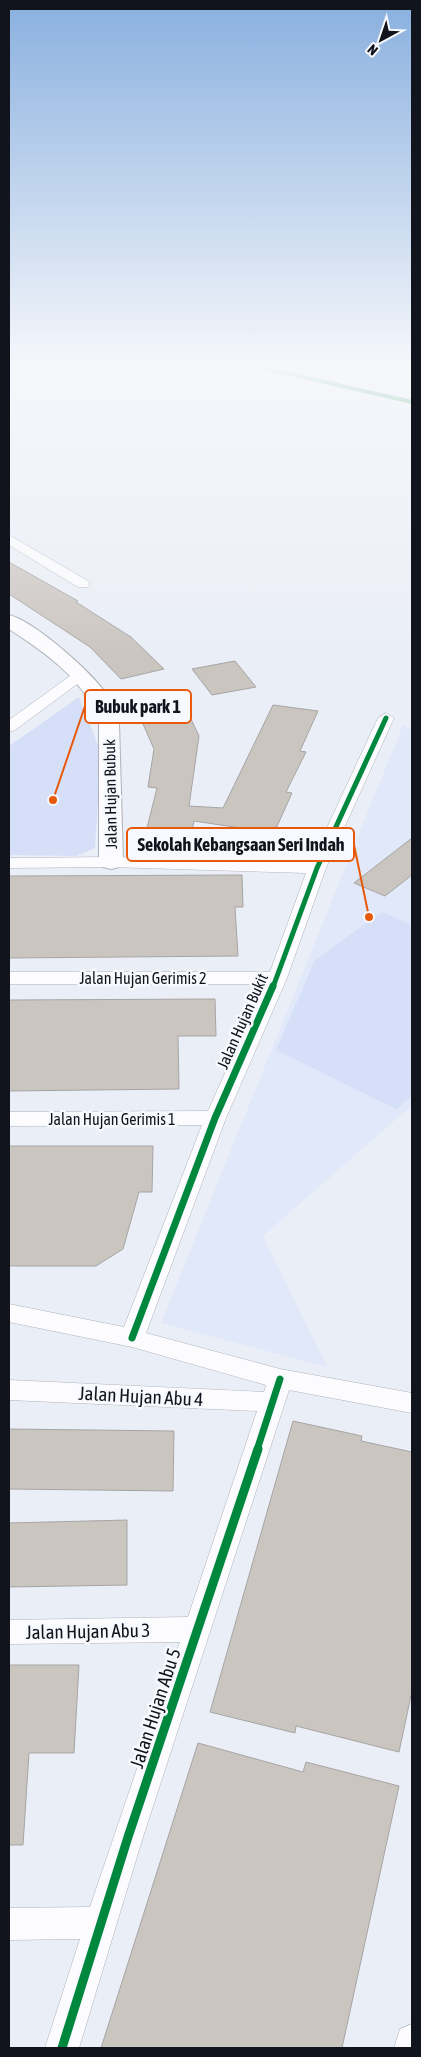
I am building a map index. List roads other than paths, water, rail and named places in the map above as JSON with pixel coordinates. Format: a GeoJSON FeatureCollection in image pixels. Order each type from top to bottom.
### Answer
{"type":"FeatureCollection","features":[{"type":"Feature","properties":{"kind":"street"},"geometry":{"type":"LineString","coordinates":[[9,540],[83,584]]}},
{"type":"Feature","properties":{"kind":"street","name":"Jalan Hujan Bubuk"},"geometry":{"type":"LineString","coordinates":[[9,621],[31,636],[79,676],[103,704],[109,723],[111,862]]}},
{"type":"Feature","properties":{"kind":"street"},"geometry":{"type":"LineString","coordinates":[[9,727],[79,676]]}},
{"type":"Feature","properties":{"kind":"street","name":"Jalan Hujan Bukit"},"geometry":{"type":"LineString","coordinates":[[132,1338],[215,1118],[277,978],[317,868],[386,718]]}},
{"type":"Feature","properties":{"kind":"street"},"geometry":{"type":"LineString","coordinates":[[9,863],[111,862],[317,868]]}},
{"type":"Feature","properties":{"kind":"street","name":"Jalan Hujan Gerimis 2"},"geometry":{"type":"LineString","coordinates":[[9,978],[277,978]]}},
{"type":"Feature","properties":{"kind":"street","name":"Jalan Hujan Gerimis 1"},"geometry":{"type":"LineString","coordinates":[[9,1119],[215,1118]]}},
{"type":"Feature","properties":{"kind":"street"},"geometry":{"type":"LineString","coordinates":[[9,1313],[132,1338],[277,1390],[412,1403]]}},
{"type":"Feature","properties":{"kind":"street","name":"Jalan Hujan Abu 4"},"geometry":{"type":"LineString","coordinates":[[9,1390],[277,1390]]}},
{"type":"Feature","properties":{"kind":"street","name":"Jalan Hujan Abu 5"},"geometry":{"type":"LineString","coordinates":[[62,2048],[197,1629],[277,1390]]}},
{"type":"Feature","properties":{"kind":"street","name":"Jalan Hujan Abu 3"},"geometry":{"type":"LineString","coordinates":[[9,1632],[197,1629]]}},
{"type":"Feature","properties":{"kind":"street"},"geometry":{"type":"LineString","coordinates":[[9,1924],[101,1923]]}},
{"type":"Feature","properties":{"kind":"street"},"geometry":{"type":"LineString","coordinates":[[411,2048],[412,2041]]}},
{"type":"Feature","properties":{"kind":"place","name":"Bubuk park 1"},"geometry":{"type":"Point","coordinates":[53,800]}},
{"type":"Feature","properties":{"kind":"place","name":"Sekolah Kebangsaan Seri Indah"},"geometry":{"type":"Point","coordinates":[369,917]}}]}
